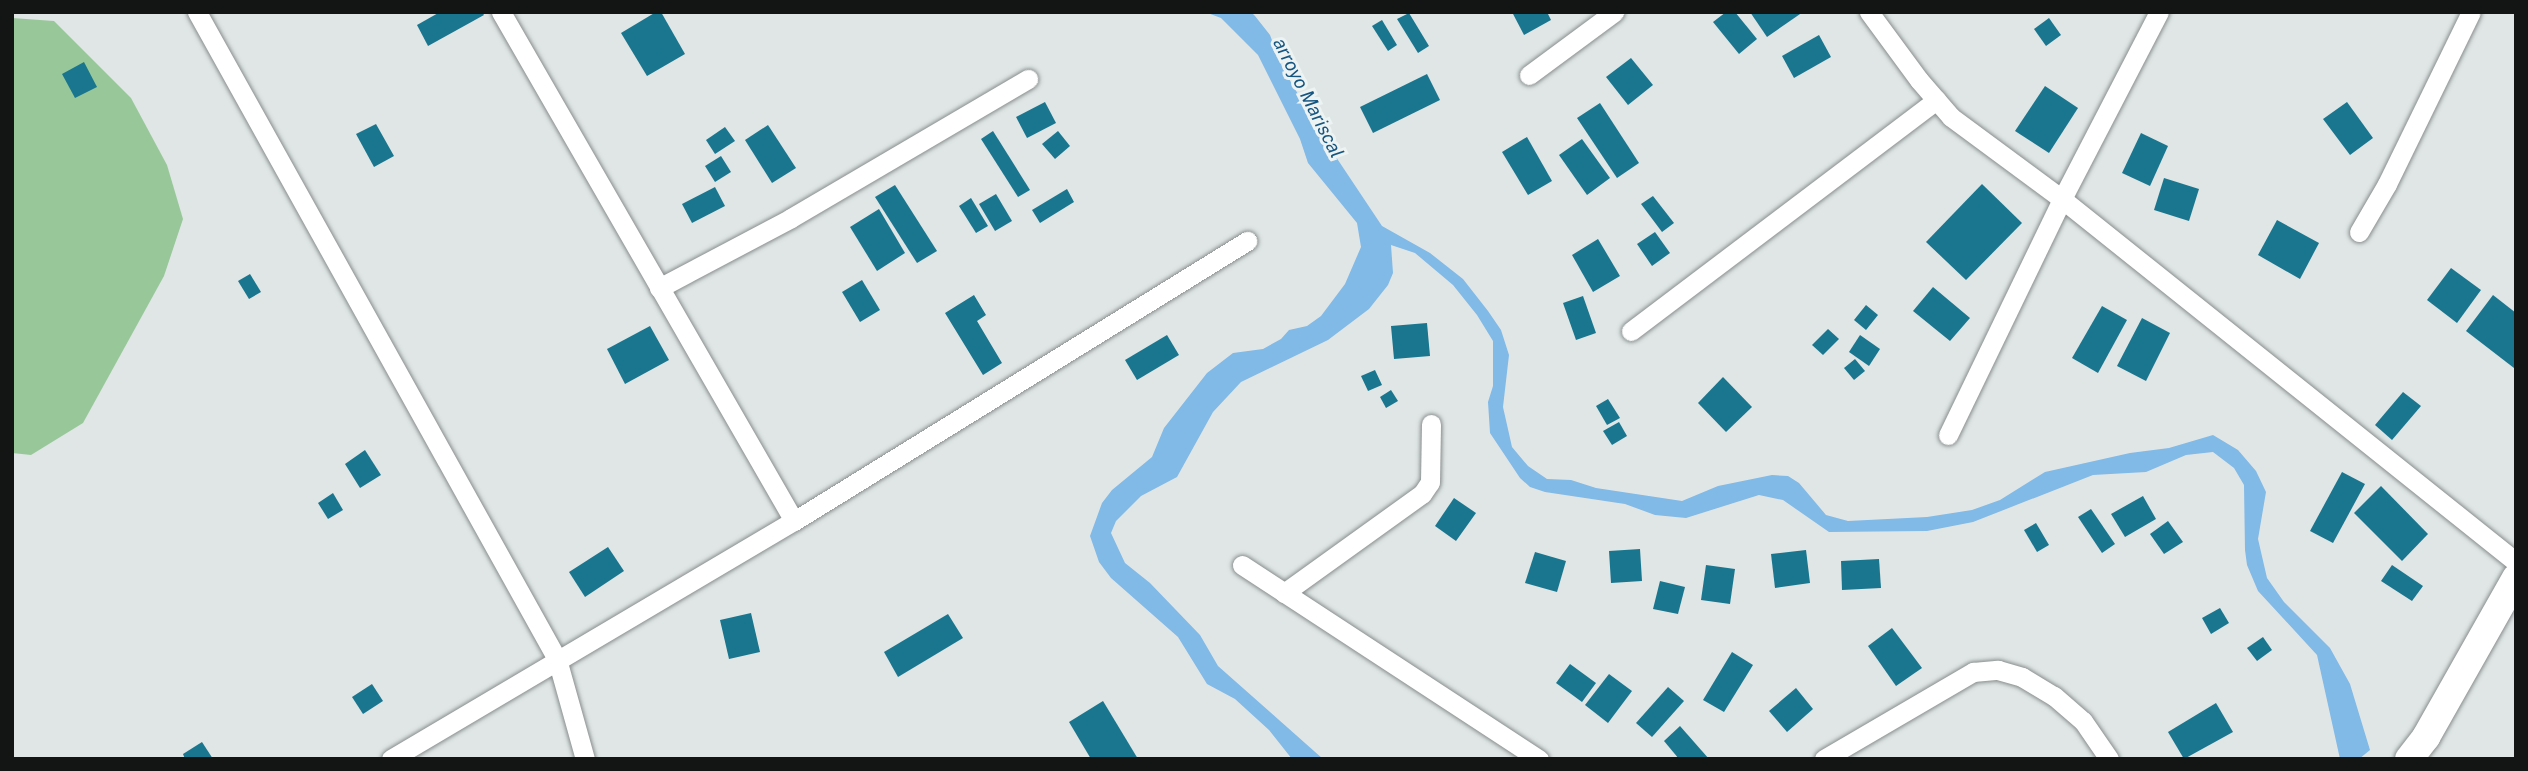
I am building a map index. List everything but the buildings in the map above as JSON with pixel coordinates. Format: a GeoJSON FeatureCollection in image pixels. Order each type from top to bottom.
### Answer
{"type":"FeatureCollection","features":[{"type":"Feature","properties":{"kind":"main road"},"geometry":{"type":"LineString","coordinates":[[2409,759],[2426,737],[2516,578]]}},
{"type":"Feature","properties":{"kind":"street"},"geometry":{"type":"LineString","coordinates":[[197,12],[557,659],[585,759]]}},
{"type":"Feature","properties":{"kind":"street"},"geometry":{"type":"LineString","coordinates":[[501,12],[794,521]]}},
{"type":"Feature","properties":{"kind":"street"},"geometry":{"type":"LineString","coordinates":[[1529,75],[1614,12]]}},
{"type":"Feature","properties":{"kind":"street"},"geometry":{"type":"LineString","coordinates":[[1869,12],[1936,100],[1971,133],[2062,199],[2516,562]]}},
{"type":"Feature","properties":{"kind":"street"},"geometry":{"type":"LineString","coordinates":[[1948,435],[2062,199],[2159,12]]}},
{"type":"Feature","properties":{"kind":"street"},"geometry":{"type":"LineString","coordinates":[[2359,232],[2387,184],[2471,12]]}},
{"type":"Feature","properties":{"kind":"street"},"geometry":{"type":"LineString","coordinates":[[659,288],[791,218],[1028,79]]}},
{"type":"Feature","properties":{"kind":"street"},"geometry":{"type":"LineString","coordinates":[[1632,331],[1936,100]]}},
{"type":"Feature","properties":{"kind":"street"},"geometry":{"type":"LineString","coordinates":[[391,759],[794,521],[1247,241]]}},
{"type":"Feature","properties":{"kind":"street"},"geometry":{"type":"LineString","coordinates":[[1284,593],[1422,494],[1430,482],[1431,424]]}},
{"type":"Feature","properties":{"kind":"street"},"geometry":{"type":"LineString","coordinates":[[1242,565],[1539,759]]}},
{"type":"Feature","properties":{"kind":"street"},"geometry":{"type":"LineString","coordinates":[[1824,759],[1973,672],[1998,670],[2022,677],[2054,696],[2082,721],[2109,759]]}},
{"type":"Feature","properties":{"kind":"green space"},"geometry":{"type":"Polygon","coordinates":[[[12,18],[54,21],[131,98],[167,165],[183,219],[164,276],[83,423],[31,455],[12,453],[12,18]]]}},
{"type":"Feature","properties":{"kind":"water"},"geometry":{"type":"Polygon","coordinates":[[[1205,12],[1251,12],[1255,16],[1270,35],[1282,67],[1328,145],[1382,226],[1430,253],[1463,279],[1488,311],[1501,330],[1509,355],[1503,407],[1512,447],[1528,466],[1547,479],[1571,480],[1596,488],[1682,501],[1718,486],[1772,475],[1788,476],[1799,483],[1826,515],[1848,521],[1927,517],[1972,510],[2000,500],[2045,472],[2130,453],[2169,448],[2213,435],[2238,450],[2256,471],[2266,492],[2258,539],[2267,578],[2284,602],[2330,648],[2350,684],[2370,750],[2359,759],[2340,759],[2317,655],[2258,591],[2247,565],[2245,550],[2244,485],[2234,468],[2213,452],[2186,455],[2146,472],[2093,475],[1973,522],[1927,531],[1829,532],[1783,500],[1759,495],[1686,518],[1655,515],[1625,504],[1545,492],[1530,487],[1520,478],[1490,433],[1488,402],[1493,386],[1493,341],[1477,315],[1453,285],[1415,253],[1391,245],[1393,273],[1388,285],[1369,309],[1328,340],[1241,382],[1213,412],[1177,477],[1141,496],[1116,521],[1111,533],[1125,563],[1150,583],[1200,635],[1218,666],[1323,759],[1292,759],[1269,730],[1235,699],[1207,684],[1178,637],[1111,578],[1099,562],[1090,536],[1102,503],[1112,490],[1152,457],[1164,428],[1207,373],[1233,353],[1263,349],[1281,339],[1289,330],[1307,326],[1321,316],[1345,284],[1361,247],[1357,223],[1308,163],[1300,139],[1258,55],[1221,18],[1205,12]]]}},
{"type":"Feature","properties":{"kind":"water label","name":"arroyo Mariscal"},"geometry":{"type":"Point","coordinates":[1308,98]}}]}
